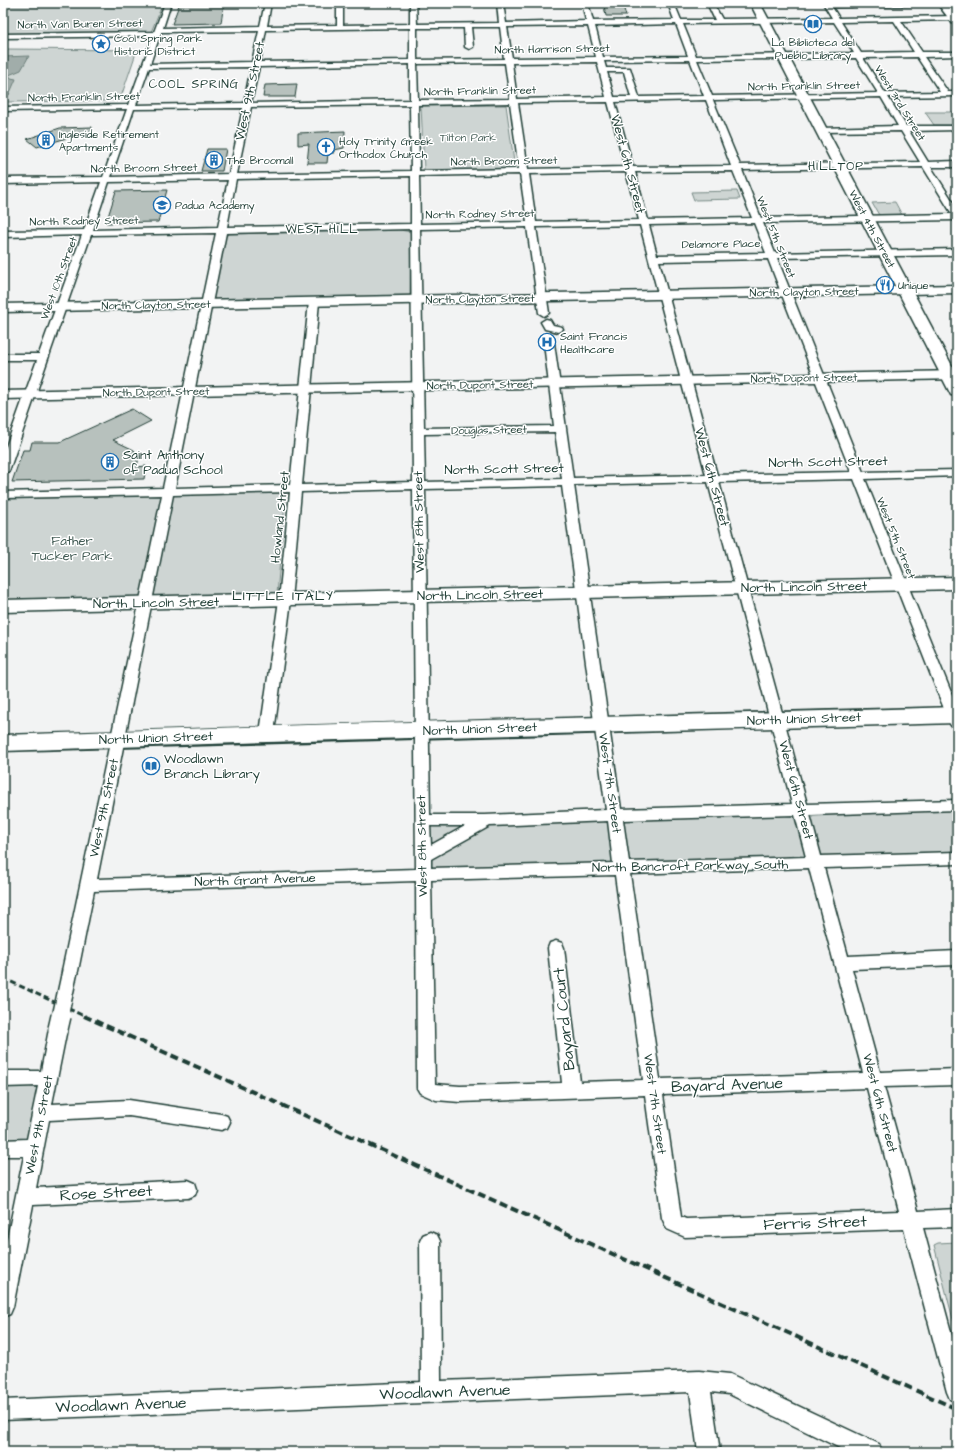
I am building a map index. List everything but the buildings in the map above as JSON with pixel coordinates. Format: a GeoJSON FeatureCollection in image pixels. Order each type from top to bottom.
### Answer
{"type":"FeatureCollection","features":[{"type":"Feature","properties":{"kind":"main road","name":"West 4th Street"},"geometry":{"type":"LineString","coordinates":[[755,3],[904,290],[953,375],[957,391]]}},
{"type":"Feature","properties":{"kind":"main road"},"geometry":{"type":"LineString","coordinates":[[942,3],[956,19]]}},
{"type":"Feature","properties":{"kind":"main road","name":"North Lincoln Street"},"geometry":{"type":"LineString","coordinates":[[3,606],[957,583]]}},
{"type":"Feature","properties":{"kind":"main road","name":"North Union Street"},"geometry":{"type":"LineString","coordinates":[[3,743],[118,740],[268,733],[421,731],[777,720],[956,718]]}},
{"type":"Feature","properties":{"kind":"street","name":"West 10th Street"},"geometry":{"type":"LineString","coordinates":[[3,471],[133,107],[168,3]]}},
{"type":"Feature","properties":{"kind":"street","name":"West 9th Street"},"geometry":{"type":"LineString","coordinates":[[3,1307],[41,1112],[268,3]]}},
{"type":"Feature","properties":{"kind":"street"},"geometry":{"type":"LineString","coordinates":[[340,3],[340,27]]}},
{"type":"Feature","properties":{"kind":"street","name":"West 8th Street"},"geometry":{"type":"LineString","coordinates":[[413,3],[422,874],[426,1088]]}},
{"type":"Feature","properties":{"kind":"street"},"geometry":{"type":"LineString","coordinates":[[500,3],[541,297],[545,318],[549,327],[558,329]]}},
{"type":"Feature","properties":{"kind":"street","name":"West 6th Street"},"geometry":{"type":"LineString","coordinates":[[585,3],[955,1386]]}},
{"type":"Feature","properties":{"kind":"street","name":"West 5th Street"},"geometry":{"type":"LineString","coordinates":[[671,3],[956,718]]}},
{"type":"Feature","properties":{"kind":"street"},"geometry":{"type":"LineString","coordinates":[[710,3],[719,21]]}},
{"type":"Feature","properties":{"kind":"street"},"geometry":{"type":"LineString","coordinates":[[826,4],[942,3]]}},
{"type":"Feature","properties":{"kind":"street","name":"West 3rd Street"},"geometry":{"type":"LineString","coordinates":[[826,4],[957,216]]}},
{"type":"Feature","properties":{"kind":"street"},"geometry":{"type":"LineString","coordinates":[[896,19],[946,94]]}},
{"type":"Feature","properties":{"kind":"street","name":"North Van Buren Street"},"geometry":{"type":"LineString","coordinates":[[3,36],[263,28],[764,20],[956,19]]}},
{"type":"Feature","properties":{"kind":"street"},"geometry":{"type":"LineString","coordinates":[[468,25],[469,47]]}},
{"type":"Feature","properties":{"kind":"street","name":"North Harrison Street"},"geometry":{"type":"LineString","coordinates":[[147,66],[508,61],[601,65],[693,58],[957,54]]}},
{"type":"Feature","properties":{"kind":"street"},"geometry":{"type":"LineString","coordinates":[[601,65],[627,70],[636,99]]}},
{"type":"Feature","properties":{"kind":"street","name":"North Franklin Street"},"geometry":{"type":"LineString","coordinates":[[6,109],[957,94]]}},
{"type":"Feature","properties":{"kind":"street"},"geometry":{"type":"LineString","coordinates":[[3,119],[6,109]]}},
{"type":"Feature","properties":{"kind":"street"},"geometry":{"type":"LineString","coordinates":[[820,130],[957,128]]}},
{"type":"Feature","properties":{"kind":"street","name":"North Broom Street"},"geometry":{"type":"LineString","coordinates":[[3,181],[957,164]]}},
{"type":"Feature","properties":{"kind":"street","name":"North Rodney Street"},"geometry":{"type":"LineString","coordinates":[[3,234],[867,219],[957,216]]}},
{"type":"Feature","properties":{"kind":"street","name":"Delamore Place"},"geometry":{"type":"LineString","coordinates":[[653,258],[957,252]]}},
{"type":"Feature","properties":{"kind":"street","name":"North Clayton Street"},"geometry":{"type":"LineString","coordinates":[[3,308],[957,289]]}},
{"type":"Feature","properties":{"kind":"street","name":"Howland Street"},"geometry":{"type":"LineString","coordinates":[[268,733],[285,600],[297,488],[314,302]]}},
{"type":"Feature","properties":{"kind":"street","name":"West 7th Street"},"geometry":{"type":"LineString","coordinates":[[550,343],[567,482],[670,1212],[674,1222]]}},
{"type":"Feature","properties":{"kind":"street"},"geometry":{"type":"LineString","coordinates":[[3,357],[44,357]]}},
{"type":"Feature","properties":{"kind":"street","name":"North Dupont Street"},"geometry":{"type":"LineString","coordinates":[[3,396],[953,375]]}},
{"type":"Feature","properties":{"kind":"street","name":"Douglas Street"},"geometry":{"type":"LineString","coordinates":[[418,431],[560,429]]}},
{"type":"Feature","properties":{"kind":"street","name":"North Scott Street"},"geometry":{"type":"LineString","coordinates":[[3,495],[957,473]]}},
{"type":"Feature","properties":{"kind":"street"},"geometry":{"type":"LineString","coordinates":[[422,820],[485,821],[614,815],[957,805]]}},
{"type":"Feature","properties":{"kind":"street"},"geometry":{"type":"LineString","coordinates":[[422,857],[485,821]]}},
{"type":"Feature","properties":{"kind":"street","name":"North Bancroft Parkway South"},"geometry":{"type":"LineString","coordinates":[[422,874],[622,867],[816,864],[957,858]]}},
{"type":"Feature","properties":{"kind":"street","name":"North Grant Avenue"},"geometry":{"type":"LineString","coordinates":[[88,885],[422,874]]}},
{"type":"Feature","properties":{"kind":"street","name":"Bayard Court"},"geometry":{"type":"LineString","coordinates":[[556,948],[572,1090]]}},
{"type":"Feature","properties":{"kind":"street"},"geometry":{"type":"LineString","coordinates":[[842,962],[957,958]]}},
{"type":"Feature","properties":{"kind":"street","name":"Bayard Avenue"},"geometry":{"type":"LineString","coordinates":[[426,1088],[436,1092],[460,1094],[957,1077]]}},
{"type":"Feature","properties":{"kind":"street"},"geometry":{"type":"LineString","coordinates":[[3,1079],[48,1078]]}},
{"type":"Feature","properties":{"kind":"street"},"geometry":{"type":"LineString","coordinates":[[41,1112],[129,1108],[221,1122]]}},
{"type":"Feature","properties":{"kind":"street"},"geometry":{"type":"LineString","coordinates":[[3,1148],[34,1147]]}},
{"type":"Feature","properties":{"kind":"street","name":"Rose Street"},"geometry":{"type":"LineString","coordinates":[[24,1197],[188,1189]]}},
{"type":"Feature","properties":{"kind":"street","name":"Ferris Street"},"geometry":{"type":"LineString","coordinates":[[674,1222],[685,1228],[957,1218]]}},
{"type":"Feature","properties":{"kind":"street"},"geometry":{"type":"LineString","coordinates":[[430,1241],[431,1392]]}},
{"type":"Feature","properties":{"kind":"street"},"geometry":{"type":"LineString","coordinates":[[699,1381],[709,1452]]}},
{"type":"Feature","properties":{"kind":"street","name":"Woodlawn Avenue"},"geometry":{"type":"LineString","coordinates":[[3,1410],[699,1381],[730,1384],[871,1452]]}},
{"type":"Feature","properties":{"kind":"green space"},"geometry":{"type":"Polygon","coordinates":[[[3,3],[163,3],[151,32],[3,35],[3,3]]]}},
{"type":"Feature","properties":{"kind":"green space"},"geometry":{"type":"Polygon","coordinates":[[[3,49],[137,50],[121,97],[108,101],[3,102],[3,49]]]}},
{"type":"Feature","properties":{"kind":"green space","name":"Tilton Park"},"geometry":{"type":"Polygon","coordinates":[[[506,105],[515,169],[424,170],[421,106],[506,105]]]}},
{"type":"Feature","properties":{"kind":"green space"},"geometry":{"type":"Polygon","coordinates":[[[925,112],[957,112],[957,125],[934,125],[925,112]]]}},
{"type":"Feature","properties":{"kind":"green space"},"geometry":{"type":"Polygon","coordinates":[[[737,191],[740,199],[694,200],[691,192],[737,191]]]}},
{"type":"Feature","properties":{"kind":"green space"},"geometry":{"type":"Polygon","coordinates":[[[895,202],[902,215],[879,215],[872,203],[895,202]]]}},
{"type":"Feature","properties":{"kind":"green space"},"geometry":{"type":"Polygon","coordinates":[[[400,230],[411,232],[410,297],[213,299],[225,238],[228,234],[400,230]]]}},
{"type":"Feature","properties":{"kind":"green space","name":"Father Tucker Park"},"geometry":{"type":"Polygon","coordinates":[[[286,492],[277,594],[3,601],[3,499],[286,492]]]}},
{"type":"Feature","properties":{"kind":"green space"},"geometry":{"type":"Polygon","coordinates":[[[957,805],[957,858],[422,874],[422,820],[957,805]]]}},
{"type":"Feature","properties":{"kind":"green space"},"geometry":{"type":"Polygon","coordinates":[[[48,1078],[35,1147],[3,1148],[3,1079],[48,1078]]]}},
{"type":"Feature","properties":{"kind":"green space"},"geometry":{"type":"Polygon","coordinates":[[[957,1242],[957,1335],[934,1245],[938,1243],[957,1242]]]}},
{"type":"Feature","properties":{"kind":"shaded area"},"geometry":{"type":"Polygon","coordinates":[[[29,56],[21,70],[9,75],[11,78],[16,79],[9,95],[3,95],[3,57],[29,56]]]}},
{"type":"Feature","properties":{"kind":"railway"},"geometry":{"type":"LineString","coordinates":[[3,978],[86,1017]]}},
{"type":"Feature","properties":{"kind":"railway"},"geometry":{"type":"LineString","coordinates":[[84,1016],[957,1409]]}},
{"type":"Feature","properties":{"kind":"place","name":"La Biblioteca del Pueblo Library"},"geometry":{"type":"Point","coordinates":[813,24]}},
{"type":"Feature","properties":{"kind":"place","name":"Cool Spring Park Historic District"},"geometry":{"type":"Point","coordinates":[101,44]}},
{"type":"Feature","properties":{"kind":"place","name":"Ingleside Retirement Apartments"},"geometry":{"type":"Point","coordinates":[46,140]}},
{"type":"Feature","properties":{"kind":"place","name":"Holy Trinity Greek Orthodox Church"},"geometry":{"type":"Point","coordinates":[326,147]}},
{"type":"Feature","properties":{"kind":"place","name":"The Broomall"},"geometry":{"type":"Point","coordinates":[214,160]}},
{"type":"Feature","properties":{"kind":"place","name":"Padua Academy"},"geometry":{"type":"Point","coordinates":[162,205]}},
{"type":"Feature","properties":{"kind":"place","name":"Unique"},"geometry":{"type":"Point","coordinates":[885,285]}},
{"type":"Feature","properties":{"kind":"place","name":"Saint Francis Healthcare"},"geometry":{"type":"Point","coordinates":[547,342]}},
{"type":"Feature","properties":{"kind":"place","name":"Saint Anthony of Padua School"},"geometry":{"type":"Point","coordinates":[110,462]}},
{"type":"Feature","properties":{"kind":"place","name":"Woodlawn Branch Library"},"geometry":{"type":"Point","coordinates":[151,766]}},
{"type":"Feature","properties":{"kind":"district","name":"COOL SPRING"},"geometry":{"type":"Point","coordinates":[194,84]}},
{"type":"Feature","properties":{"kind":"district","name":"HILLTOP"},"geometry":{"type":"Point","coordinates":[836,166]}},
{"type":"Feature","properties":{"kind":"district","name":"WEST HILL"},"geometry":{"type":"Point","coordinates":[322,229]}},
{"type":"Feature","properties":{"kind":"district","name":"LITTLE ITALY"},"geometry":{"type":"Point","coordinates":[283,596]}}]}
